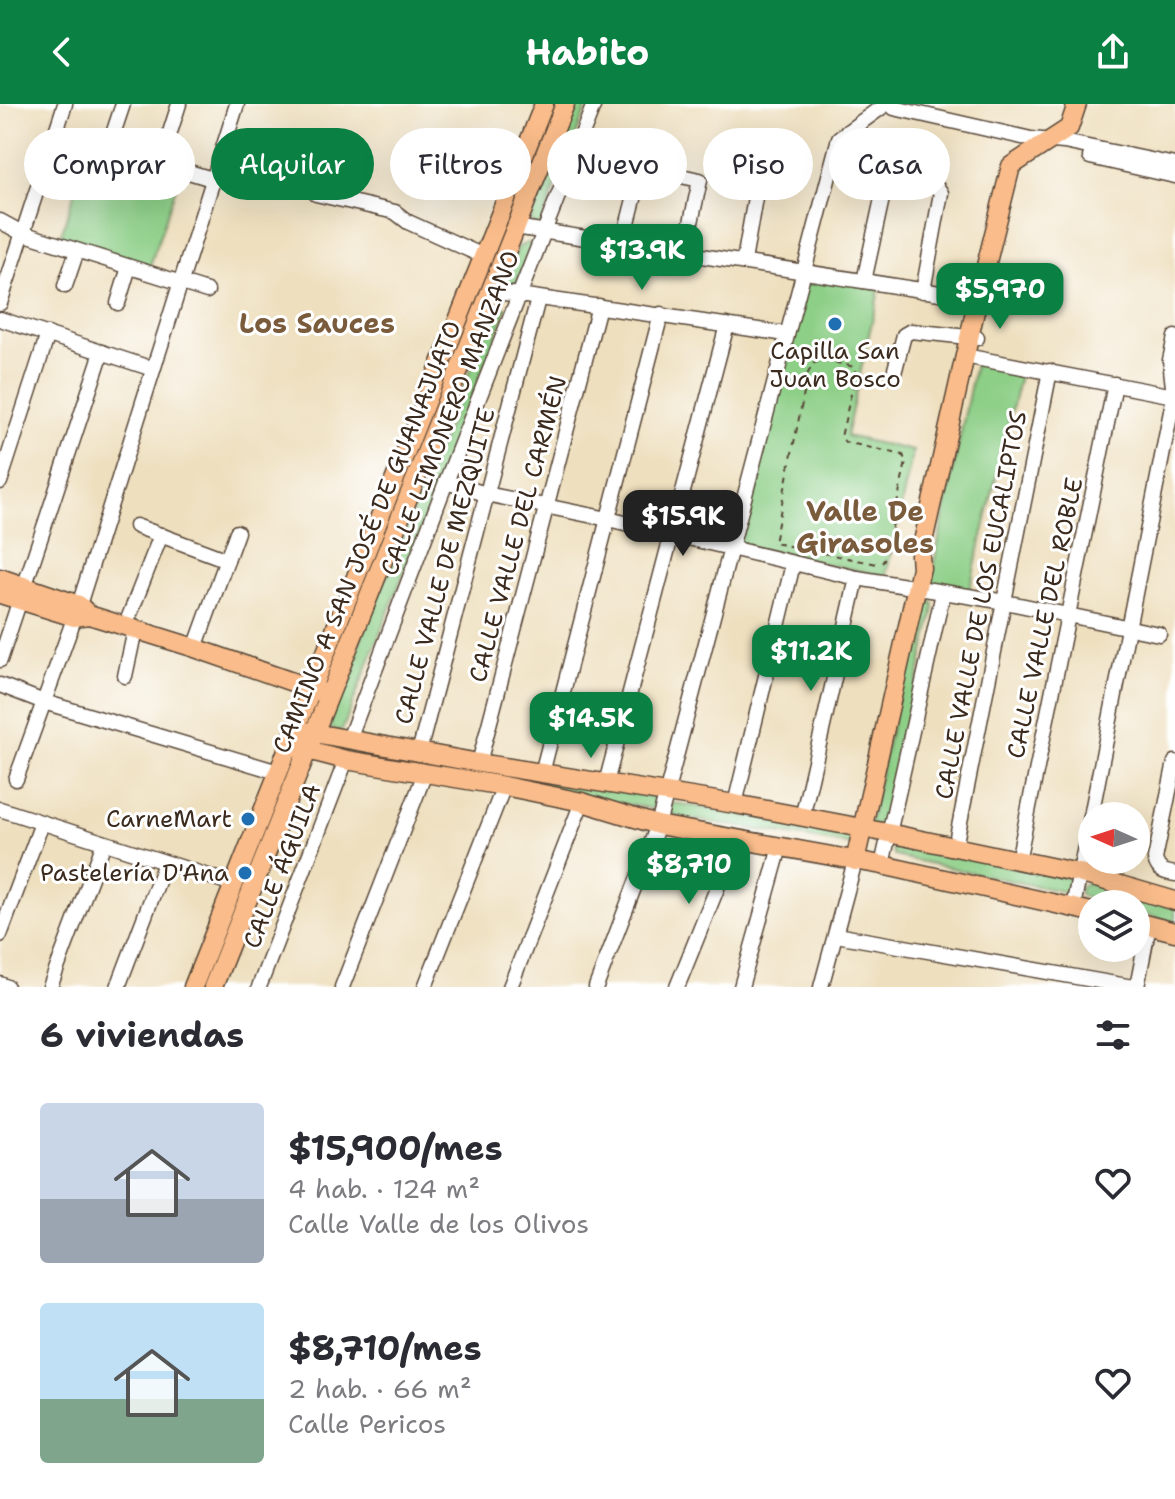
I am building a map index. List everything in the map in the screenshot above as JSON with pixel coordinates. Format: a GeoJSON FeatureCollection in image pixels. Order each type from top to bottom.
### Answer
{"type":"FeatureCollection","features":[{"type":"Feature","properties":{"kind":"main road","name":"CAMINO A SAN JOSÉ DE GUANAJUATO"},"geometry":{"type":"LineString","coordinates":[[193,987],[544,104]]}},
{"type":"Feature","properties":{"kind":"main road","name":"CAMINO A SAN JOSÉ DE GUANAJUATO"},"geometry":{"type":"LineString","coordinates":[[213,987],[565,104]]}},
{"type":"Feature","properties":{"kind":"main road"},"geometry":{"type":"LineString","coordinates":[[855,861],[918,577],[920,555],[1011,166],[1069,128],[1077,104]]}},
{"type":"Feature","properties":{"kind":"main road"},"geometry":{"type":"LineString","coordinates":[[1047,143],[1076,132],[1085,104]]}},
{"type":"Feature","properties":{"kind":"main road"},"geometry":{"type":"LineString","coordinates":[[0,578],[21,594]]}},
{"type":"Feature","properties":{"kind":"main road"},"geometry":{"type":"LineString","coordinates":[[0,594],[21,594],[81,612],[330,695]]}},
{"type":"Feature","properties":{"kind":"main road"},"geometry":{"type":"LineString","coordinates":[[292,737],[346,760],[504,786],[582,802],[658,825],[882,865],[1078,908]]}},
{"type":"Feature","properties":{"kind":"main road"},"geometry":{"type":"LineString","coordinates":[[310,743],[349,739],[735,804],[1078,873]]}},
{"type":"Feature","properties":{"kind":"main road"},"geometry":{"type":"LineString","coordinates":[[1082,874],[1175,901]]}},
{"type":"Feature","properties":{"kind":"main road"},"geometry":{"type":"LineString","coordinates":[[1150,926],[1175,932]]}},
{"type":"Feature","properties":{"kind":"street"},"geometry":{"type":"LineString","coordinates":[[57,128],[65,104]]}},
{"type":"Feature","properties":{"kind":"street"},"geometry":{"type":"LineString","coordinates":[[115,128],[123,104]]}},
{"type":"Feature","properties":{"kind":"street"},"geometry":{"type":"LineString","coordinates":[[171,128],[179,104]]}},
{"type":"Feature","properties":{"kind":"street"},"geometry":{"type":"LineString","coordinates":[[229,128],[237,104]]}},
{"type":"Feature","properties":{"kind":"street","name":"CALLE LIMONERO MANZANO"},"geometry":{"type":"LineString","coordinates":[[349,739],[594,104]]}},
{"type":"Feature","properties":{"kind":"street"},"geometry":{"type":"LineString","coordinates":[[596,987],[667,794],[839,138],[888,106],[1175,176]]}},
{"type":"Feature","properties":{"kind":"street"},"geometry":{"type":"LineString","coordinates":[[1047,143],[1175,165]]}},
{"type":"Feature","properties":{"kind":"street"},"geometry":{"type":"LineString","coordinates":[[623,242],[642,168],[700,180],[685,251]]}},
{"type":"Feature","properties":{"kind":"street"},"geometry":{"type":"LineString","coordinates":[[864,281],[886,180],[889,177],[931,183],[941,193],[923,291]]}},
{"type":"Feature","properties":{"kind":"street"},"geometry":{"type":"LineString","coordinates":[[16,779],[81,612],[211,182]]}},
{"type":"Feature","properties":{"kind":"street"},"geometry":{"type":"LineString","coordinates":[[0,303],[33,200]]}},
{"type":"Feature","properties":{"kind":"street"},"geometry":{"type":"LineString","coordinates":[[342,200],[395,212],[408,222],[483,256]]}},
{"type":"Feature","properties":{"kind":"street"},"geometry":{"type":"LineString","coordinates":[[744,261],[755,200]]}},
{"type":"Feature","properties":{"kind":"street"},"geometry":{"type":"LineString","coordinates":[[0,221],[22,233],[207,291]]}},
{"type":"Feature","properties":{"kind":"street"},"geometry":{"type":"LineString","coordinates":[[515,227],[982,299]]}},
{"type":"Feature","properties":{"kind":"street"},"geometry":{"type":"LineString","coordinates":[[65,286],[77,251]]}},
{"type":"Feature","properties":{"kind":"street"},"geometry":{"type":"LineString","coordinates":[[118,303],[129,267]]}},
{"type":"Feature","properties":{"kind":"street"},"geometry":{"type":"LineString","coordinates":[[491,291],[786,334]]}},
{"type":"Feature","properties":{"kind":"street","name":"CALLE VALLE DE MEZQUITE"},"geometry":{"type":"LineString","coordinates":[[419,752],[538,299]]}},
{"type":"Feature","properties":{"kind":"street","name":"CALLE VALLE DEL CARMÉN"},"geometry":{"type":"LineString","coordinates":[[479,763],[599,306]]}},
{"type":"Feature","properties":{"kind":"street"},"geometry":{"type":"LineString","coordinates":[[542,773],[661,314]]}},
{"type":"Feature","properties":{"kind":"street"},"geometry":{"type":"LineString","coordinates":[[0,319],[153,369]]}},
{"type":"Feature","properties":{"kind":"street"},"geometry":{"type":"LineString","coordinates":[[606,783],[727,325]]}},
{"type":"Feature","properties":{"kind":"street"},"geometry":{"type":"LineString","coordinates":[[893,377],[904,335],[911,331],[973,337]]}},
{"type":"Feature","properties":{"kind":"street"},"geometry":{"type":"LineString","coordinates":[[0,482],[48,334]]}},
{"type":"Feature","properties":{"kind":"street"},"geometry":{"type":"LineString","coordinates":[[1093,802],[1174,396],[1170,360],[1175,337]]}},
{"type":"Feature","properties":{"kind":"street"},"geometry":{"type":"LineString","coordinates":[[0,660],[102,352]]}},
{"type":"Feature","properties":{"kind":"street"},"geometry":{"type":"LineString","coordinates":[[968,358],[1174,396]]}},
{"type":"Feature","properties":{"kind":"street","name":"CALLE VALLE DE LOS EUCALIPTOS"},"geometry":{"type":"LineString","coordinates":[[955,847],[1050,371]]}},
{"type":"Feature","properties":{"kind":"street","name":"CALLE VALLE DEL ROBLE"},"geometry":{"type":"LineString","coordinates":[[1018,861],[1115,384]]}},
{"type":"Feature","properties":{"kind":"street"},"geometry":{"type":"LineString","coordinates":[[446,482],[486,494],[608,519],[857,578],[918,577],[943,593],[1005,602],[1159,634]]}},
{"type":"Feature","properties":{"kind":"street"},"geometry":{"type":"LineString","coordinates":[[136,526],[227,560]]}},
{"type":"Feature","properties":{"kind":"street"},"geometry":{"type":"LineString","coordinates":[[195,648],[237,532]]}},
{"type":"Feature","properties":{"kind":"street"},"geometry":{"type":"LineString","coordinates":[[125,676],[130,628],[161,535]]}},
{"type":"Feature","properties":{"kind":"street"},"geometry":{"type":"LineString","coordinates":[[735,804],[793,564]]}},
{"type":"Feature","properties":{"kind":"street"},"geometry":{"type":"LineString","coordinates":[[802,818],[857,578]]}},
{"type":"Feature","properties":{"kind":"street"},"geometry":{"type":"LineString","coordinates":[[882,865],[943,593]]}},
{"type":"Feature","properties":{"kind":"street"},"geometry":{"type":"LineString","coordinates":[[0,685],[44,702],[278,772]]}},
{"type":"Feature","properties":{"kind":"street","name":"CALLE ÁGUILA"},"geometry":{"type":"LineString","coordinates":[[259,987],[346,760]]}},
{"type":"Feature","properties":{"kind":"street"},"geometry":{"type":"LineString","coordinates":[[1175,762],[1155,859],[1163,871],[1175,874]]}},
{"type":"Feature","properties":{"kind":"street"},"geometry":{"type":"LineString","coordinates":[[342,987],[425,773]]}},
{"type":"Feature","properties":{"kind":"street"},"geometry":{"type":"LineString","coordinates":[[425,987],[504,786]]}},
{"type":"Feature","properties":{"kind":"street"},"geometry":{"type":"LineString","coordinates":[[510,987],[582,802]]}},
{"type":"Feature","properties":{"kind":"street"},"geometry":{"type":"LineString","coordinates":[[0,809],[233,884]]}},
{"type":"Feature","properties":{"kind":"street"},"geometry":{"type":"LineString","coordinates":[[0,935],[42,823]]}},
{"type":"Feature","properties":{"kind":"street"},"geometry":{"type":"LineString","coordinates":[[677,987],[737,839]]}},
{"type":"Feature","properties":{"kind":"street"},"geometry":{"type":"LineString","coordinates":[[50,987],[104,843]]}},
{"type":"Feature","properties":{"kind":"street"},"geometry":{"type":"LineString","coordinates":[[741,987],[780,847]]}},
{"type":"Feature","properties":{"kind":"street"},"geometry":{"type":"LineString","coordinates":[[821,987],[855,861]]}},
{"type":"Feature","properties":{"kind":"street"},"geometry":{"type":"LineString","coordinates":[[118,987],[165,863]]}},
{"type":"Feature","properties":{"kind":"street"},"geometry":{"type":"LineString","coordinates":[[1073,907],[1079,874]]}},
{"type":"Feature","properties":{"kind":"street"},"geometry":{"type":"LineString","coordinates":[[836,935],[1135,987],[1138,962]]}},
{"type":"Feature","properties":{"kind":"street"},"geometry":{"type":"LineString","coordinates":[[0,984],[7,987]]}},
{"type":"Feature","properties":{"kind":"path"},"geometry":{"type":"LineString","coordinates":[[823,360],[855,367],[841,437],[845,442],[903,455],[906,462],[883,562],[877,564],[774,543],[808,373],[814,363],[823,360]]}},
{"type":"Feature","properties":{"kind":"green space"},"geometry":{"type":"Polygon","coordinates":[[[574,104],[588,104],[579,128],[565,128],[574,104]]]}},
{"type":"Feature","properties":{"kind":"green space"},"geometry":{"type":"Polygon","coordinates":[[[547,173],[547,200],[551,200],[540,227],[531,222],[547,173]]]}},
{"type":"Feature","properties":{"kind":"green space"},"geometry":{"type":"Polygon","coordinates":[[[72,200],[172,200],[148,272],[58,243],[72,200]]]}},
{"type":"Feature","properties":{"kind":"green space"},"geometry":{"type":"Polygon","coordinates":[[[528,243],[532,246],[514,289],[507,288],[505,282],[518,247],[528,243]]]}},
{"type":"Feature","properties":{"kind":"green space"},"geometry":{"type":"Polygon","coordinates":[[[804,273],[880,286],[846,436],[913,451],[886,576],[736,546],[804,273]]]}},
{"type":"Feature","properties":{"kind":"green space"},"geometry":{"type":"Polygon","coordinates":[[[499,306],[507,308],[343,728],[339,731],[331,729],[328,721],[494,311],[499,306]]]}},
{"type":"Feature","properties":{"kind":"green space"},"geometry":{"type":"Polygon","coordinates":[[[976,359],[1022,367],[969,592],[930,583],[976,359]]]}},
{"type":"Feature","properties":{"kind":"green space"},"geometry":{"type":"Polygon","coordinates":[[[928,598],[934,604],[933,614],[884,823],[869,826],[918,607],[928,598]]]}},
{"type":"Feature","properties":{"kind":"green space"},"geometry":{"type":"Polygon","coordinates":[[[321,738],[660,798],[656,808],[649,808],[336,756],[317,744],[321,738]]]}},
{"type":"Feature","properties":{"kind":"green space"},"geometry":{"type":"Polygon","coordinates":[[[675,803],[854,834],[853,845],[673,816],[668,808],[675,803]]]}},
{"type":"Feature","properties":{"kind":"green space"},"geometry":{"type":"Polygon","coordinates":[[[897,842],[1068,878],[1071,888],[1065,892],[895,856],[892,851],[897,842]]]}},
{"type":"Feature","properties":{"kind":"green space"},"geometry":{"type":"Polygon","coordinates":[[[1086,883],[1111,890],[1080,890],[1086,883]]]}},
{"type":"Feature","properties":{"kind":"green space"},"geometry":{"type":"Polygon","coordinates":[[[1150,901],[1175,908],[1175,922],[1150,916],[1150,901]]]}},
{"type":"Feature","properties":{"kind":"place","name":"Capilla San Juan Bosco"},"geometry":{"type":"Point","coordinates":[835,324]}},
{"type":"Feature","properties":{"kind":"place","name":"CarneMart"},"geometry":{"type":"Point","coordinates":[248,819]}},
{"type":"Feature","properties":{"kind":"place","name":"Pastelería D'Ana"},"geometry":{"type":"Point","coordinates":[245,873]}},
{"type":"Feature","properties":{"kind":"district","name":"Los Sauces"},"geometry":{"type":"Point","coordinates":[317,323]}},
{"type":"Feature","properties":{"kind":"district","name":"Valle De Girasoles"},"geometry":{"type":"Point","coordinates":[865,527]}}]}
